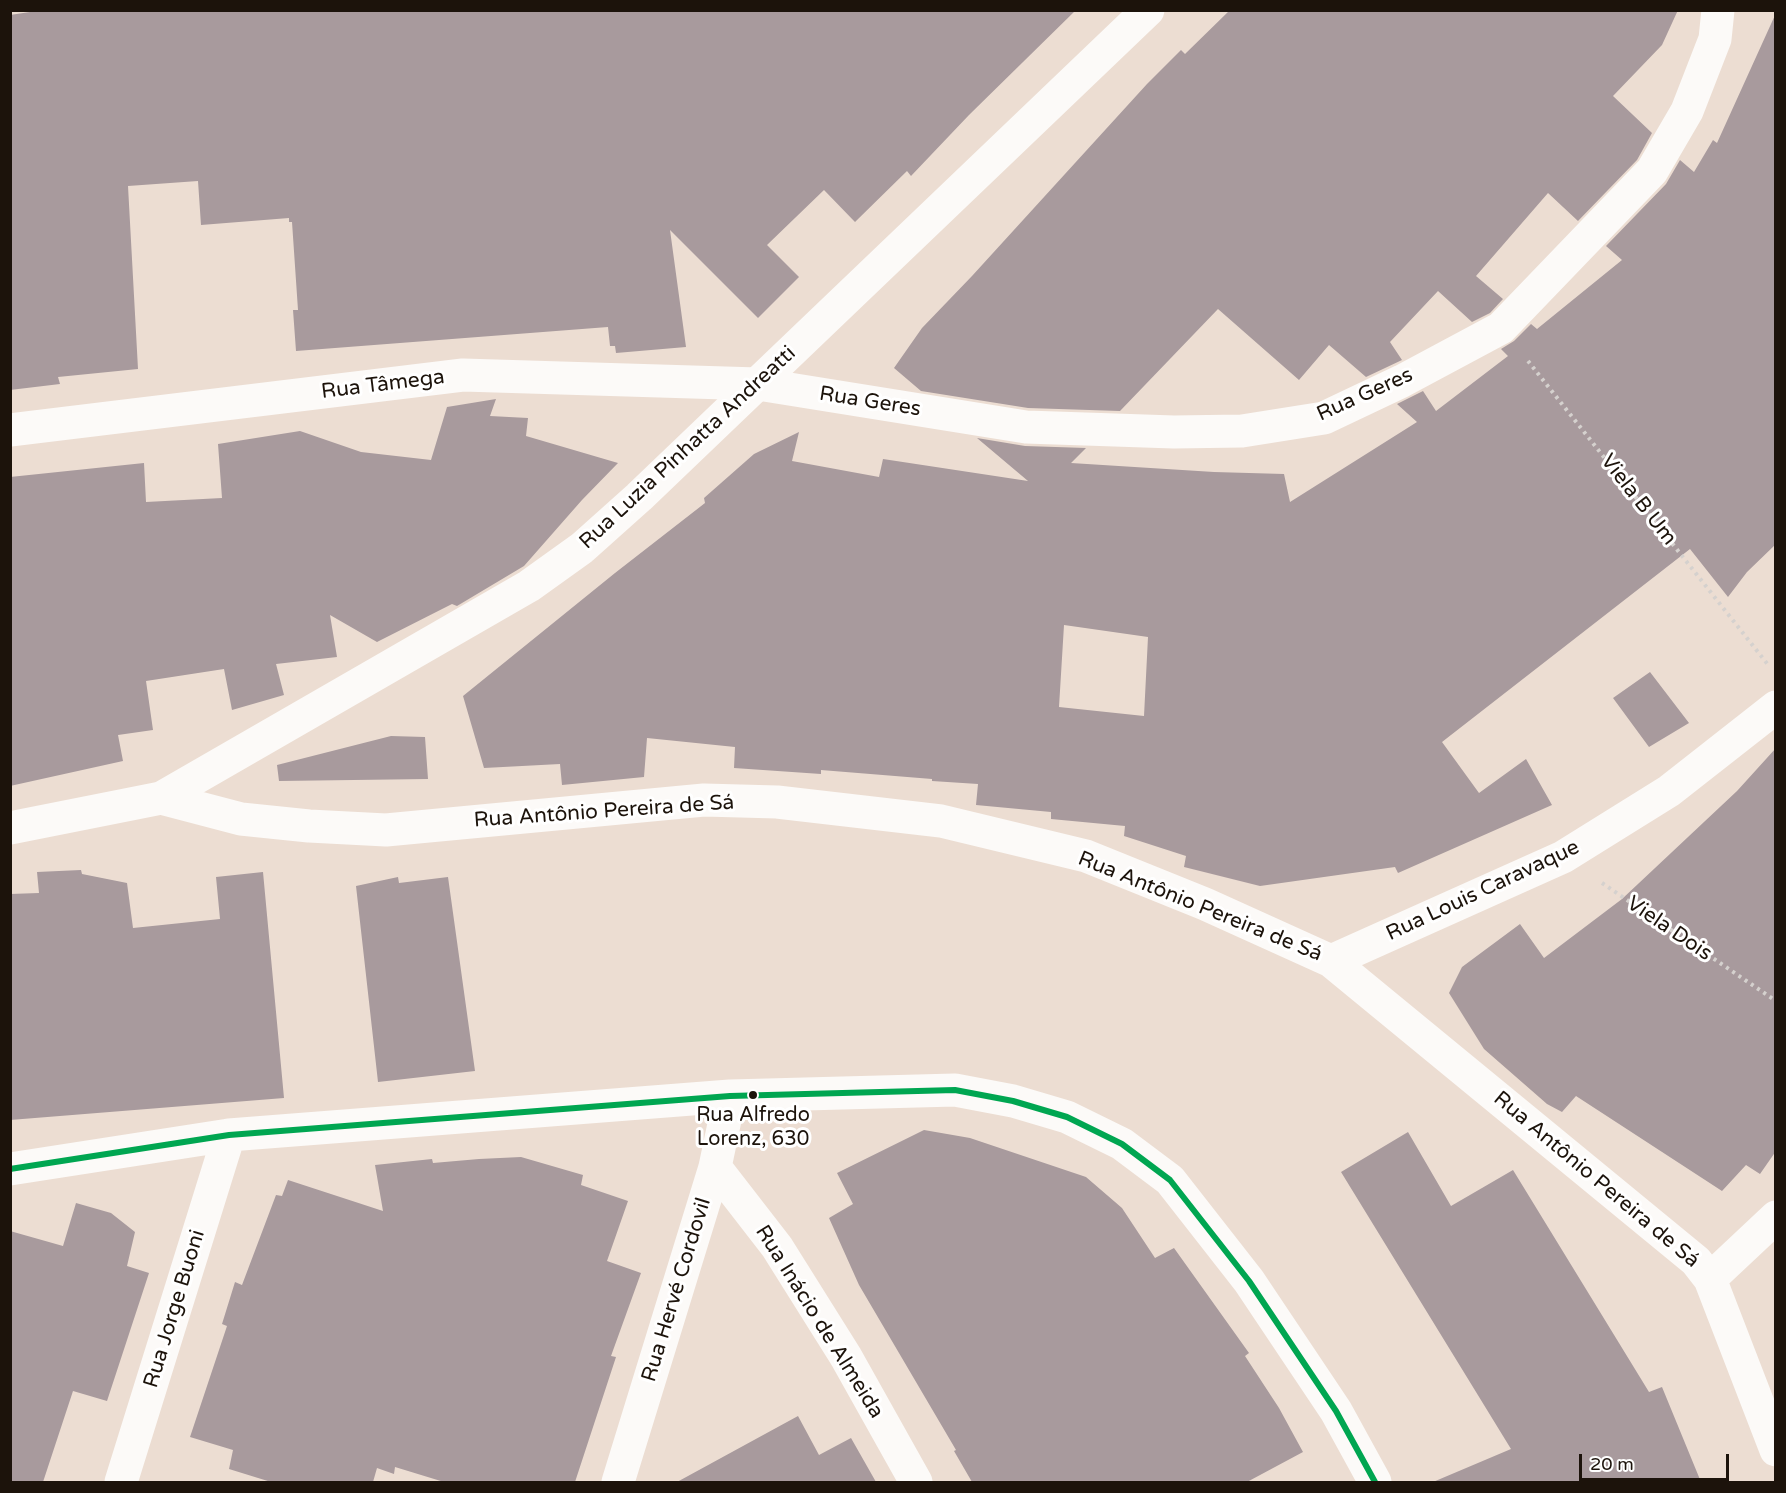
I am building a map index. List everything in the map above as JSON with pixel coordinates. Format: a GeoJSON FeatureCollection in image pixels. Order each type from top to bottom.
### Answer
{"type":"FeatureCollection","features":[{"type":"Feature","properties":{"kind":"street","name":"Rua Luzia Pinhatta Andreatti"},"geometry":{"type":"LineString","coordinates":[[161,798],[529,586],[590,541],[758,384],[1148,10]]}},
{"type":"Feature","properties":{"kind":"street","name":"Rua Geres"},"geometry":{"type":"LineString","coordinates":[[758,384],[1026,427],[1174,432],[1242,431],[1324,418],[1402,381],[1501,328],[1652,171],[1687,111],[1715,39],[1718,10]]}},
{"type":"Feature","properties":{"kind":"street","name":"Rua Tâmega"},"geometry":{"type":"LineString","coordinates":[[10,430],[463,375],[758,384]]}},
{"type":"Feature","properties":{"kind":"street","name":"Rua Louis Caravaque"},"geometry":{"type":"LineString","coordinates":[[1331,961],[1563,856],[1670,790],[1776,707]]}},
{"type":"Feature","properties":{"kind":"street","name":"Rua Antônio Pereira de Sá"},"geometry":{"type":"LineString","coordinates":[[10,828],[161,798],[241,819],[309,826],[386,830],[704,800],[777,802],[839,811],[941,821],[1086,856],[1205,904],[1331,961],[1696,1261],[1710,1279],[1776,1450]]}},
{"type":"Feature","properties":{"kind":"street"},"geometry":{"type":"LineString","coordinates":[[10,1169],[229,1135],[730,1096],[955,1090],[1012,1101],[1067,1117],[1122,1144],[1170,1180],[1249,1281],[1336,1411],[1375,1482]]}},
{"type":"Feature","properties":{"kind":"street","name":"Rua Hervé Cordovil"},"geometry":{"type":"LineString","coordinates":[[618,1482],[715,1167],[730,1096]]}},
{"type":"Feature","properties":{"kind":"street","name":"Rua Jorge Buoni"},"geometry":{"type":"LineString","coordinates":[[121,1482],[229,1135]]}},
{"type":"Feature","properties":{"kind":"street","name":"Rua Inácio de Almeida"},"geometry":{"type":"LineString","coordinates":[[715,1167],[777,1247],[846,1357],[916,1482]]}},
{"type":"Feature","properties":{"kind":"street"},"geometry":{"type":"LineString","coordinates":[[1710,1279],[1776,1217]]}},
{"type":"Feature","properties":{"kind":"path","name":"Viela B Um"},"geometry":{"type":"LineString","coordinates":[[1501,328],[1776,673]]}},
{"type":"Feature","properties":{"kind":"path","name":"Viela Dois"},"geometry":{"type":"LineString","coordinates":[[1563,856],[1776,1001]]}},
{"type":"Feature","properties":{"kind":"building"},"geometry":{"type":"Polygon","coordinates":[[[43,10],[1076,10],[969,115],[911,176],[907,171],[855,222],[824,190],[767,245],[799,277],[758,318],[670,230],[686,347],[616,353],[615,346],[610,346],[608,327],[296,351],[293,310],[298,310],[292,222],[289,222],[289,218],[201,225],[198,181],[128,186],[138,369],[58,377],[60,384],[10,390],[10,15],[43,10]]]}},
{"type":"Feature","properties":{"kind":"building"},"geometry":{"type":"Polygon","coordinates":[[[1230,10],[1678,10],[1662,45],[1613,96],[1652,133],[1637,160],[1578,221],[1548,193],[1476,276],[1503,299],[1490,313],[1472,322],[1438,291],[1390,342],[1402,360],[1366,377],[1329,345],[1299,380],[1218,309],[1120,411],[1028,408],[921,391],[894,368],[922,328],[1147,84],[1181,50],[1185,54],[1230,10]]]}},
{"type":"Feature","properties":{"kind":"building"},"geometry":{"type":"Polygon","coordinates":[[[1776,13],[1776,544],[1747,572],[1728,597],[1690,549],[1442,742],[1479,793],[1526,759],[1552,805],[1398,873],[1395,867],[1260,886],[1184,867],[1186,856],[1124,836],[1125,826],[1051,819],[1051,812],[976,805],[978,784],[821,770],[821,774],[734,768],[735,747],[647,738],[644,777],[562,785],[560,764],[484,768],[463,696],[705,503],[704,498],[754,454],[799,432],[792,461],[879,477],[883,459],[1028,481],[977,438],[1025,446],[1086,448],[1071,463],[1284,474],[1290,502],[1417,422],[1397,404],[1423,391],[1436,411],[1508,356],[1501,349],[1514,341],[1531,324],[1537,329],[1622,260],[1606,246],[1666,184],[1680,160],[1694,172],[1713,140],[1717,143],[1776,13]],[[1064,625],[1059,707],[1144,716],[1148,637],[1064,625]]]}},
{"type":"Feature","properties":{"kind":"building"},"geometry":{"type":"Polygon","coordinates":[[[496,399],[490,416],[528,418],[526,436],[618,463],[524,566],[457,606],[452,604],[377,642],[330,615],[337,657],[276,664],[284,695],[232,710],[224,669],[146,681],[153,730],[118,735],[123,761],[10,786],[10,477],[144,463],[146,502],[222,498],[218,444],[300,431],[361,452],[431,460],[447,407],[496,399]]]}},
{"type":"Feature","properties":{"kind":"building"},"geometry":{"type":"Polygon","coordinates":[[[1650,672],[1689,723],[1649,747],[1613,698],[1650,672]]]}},
{"type":"Feature","properties":{"kind":"building"},"geometry":{"type":"Polygon","coordinates":[[[391,736],[425,737],[428,779],[279,781],[277,765],[391,736]]]}},
{"type":"Feature","properties":{"kind":"building"},"geometry":{"type":"Polygon","coordinates":[[[1776,748],[1776,1151],[1760,1174],[1746,1165],[1722,1191],[1576,1096],[1562,1112],[1547,1104],[1484,1049],[1449,993],[1462,967],[1520,924],[1544,958],[1622,899],[1737,791],[1776,748]]]}},
{"type":"Feature","properties":{"kind":"building"},"geometry":{"type":"Polygon","coordinates":[[[81,870],[82,874],[127,883],[133,928],[220,919],[216,877],[263,872],[284,1098],[10,1120],[10,894],[39,893],[37,872],[81,870]]]}},
{"type":"Feature","properties":{"kind":"building"},"geometry":{"type":"Polygon","coordinates":[[[398,877],[399,883],[448,877],[475,1071],[378,1082],[356,886],[398,877]]]}},
{"type":"Feature","properties":{"kind":"building"},"geometry":{"type":"Polygon","coordinates":[[[924,1130],[970,1138],[1086,1177],[1122,1208],[1155,1258],[1174,1248],[1249,1353],[1245,1356],[1279,1408],[1303,1452],[1247,1482],[972,1482],[954,1451],[956,1450],[859,1285],[829,1218],[853,1204],[837,1173],[924,1130]]]}},
{"type":"Feature","properties":{"kind":"building"},"geometry":{"type":"Polygon","coordinates":[[[1408,1132],[1451,1206],[1513,1170],[1649,1392],[1662,1387],[1701,1482],[1433,1482],[1511,1449],[1341,1172],[1408,1132]]]}},
{"type":"Feature","properties":{"kind":"building"},"geometry":{"type":"Polygon","coordinates":[[[521,1157],[583,1175],[581,1185],[628,1201],[607,1261],[641,1273],[611,1356],[616,1357],[575,1482],[444,1482],[395,1467],[394,1474],[377,1468],[373,1482],[271,1482],[229,1469],[233,1450],[190,1437],[227,1326],[222,1324],[235,1282],[242,1285],[276,1195],[282,1196],[288,1180],[383,1211],[375,1165],[432,1159],[433,1163],[521,1157]]]}},
{"type":"Feature","properties":{"kind":"building"},"geometry":{"type":"Polygon","coordinates":[[[76,1203],[111,1213],[135,1232],[127,1266],[149,1273],[107,1401],[73,1391],[43,1482],[10,1482],[10,1231],[63,1246],[76,1203]]]}},
{"type":"Feature","properties":{"kind":"building"},"geometry":{"type":"Polygon","coordinates":[[[798,1416],[819,1455],[851,1438],[876,1482],[677,1482],[798,1416]]]}},
{"type":"Feature","properties":{"kind":"transit line"},"geometry":{"type":"LineString","coordinates":[[10,1169],[229,1135],[730,1096],[955,1090],[1013,1101],[1067,1117],[1122,1144],[1170,1180],[1249,1281],[1336,1411],[1375,1482]]}},
{"type":"Feature","properties":{"kind":"place","name":"Rua Alfredo Lorenz, 630"},"geometry":{"type":"Point","coordinates":[753,1095]}}]}
